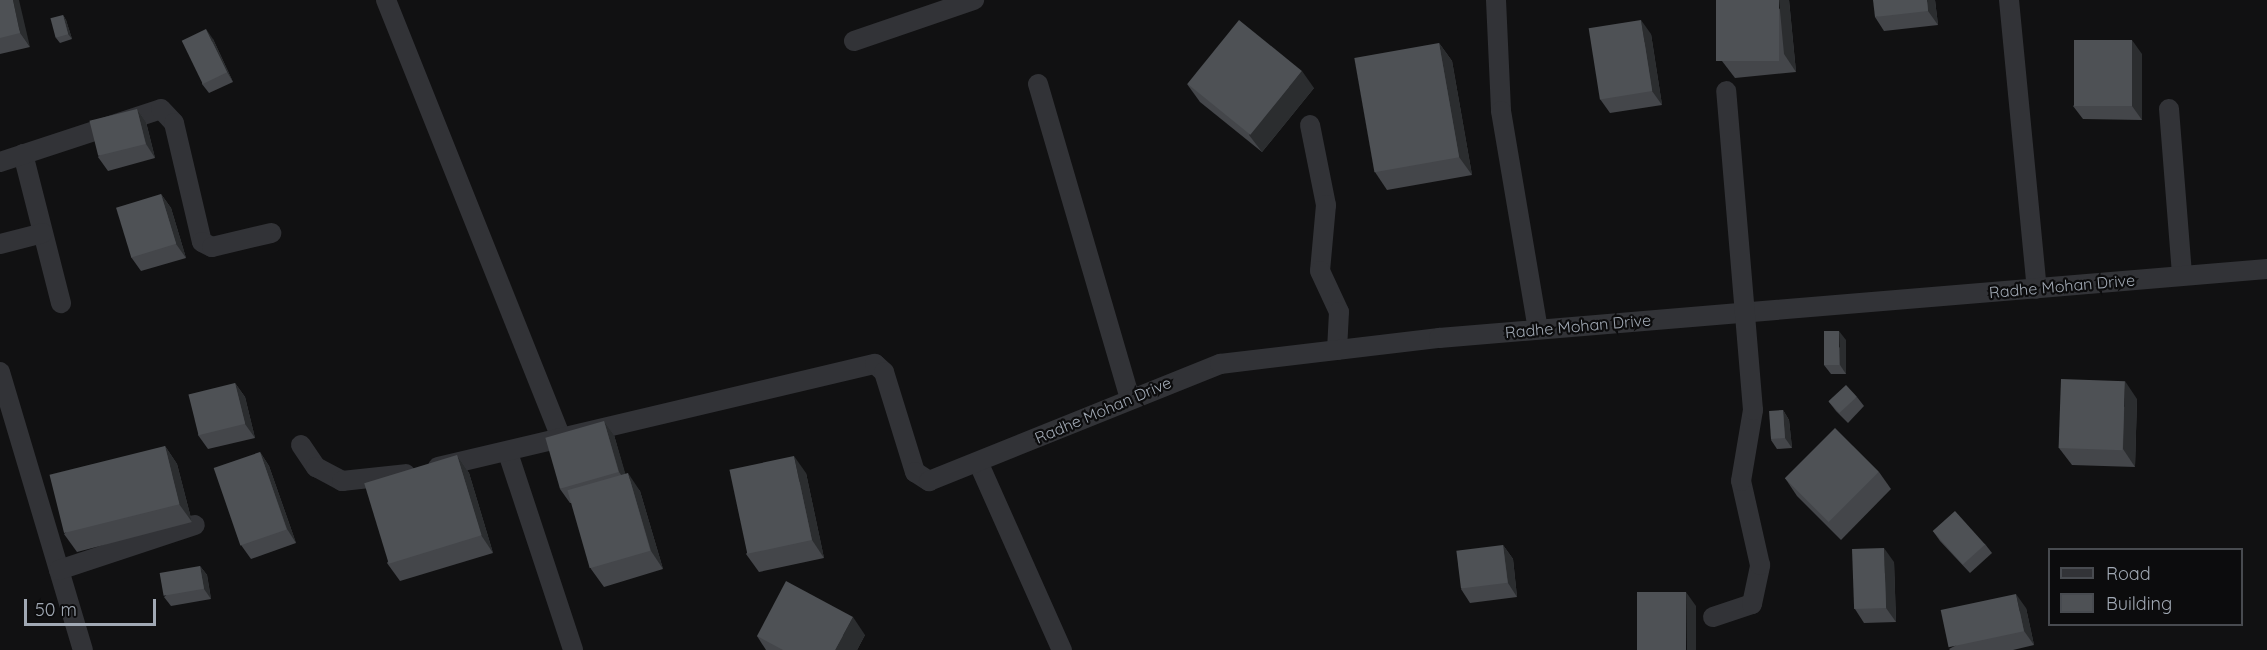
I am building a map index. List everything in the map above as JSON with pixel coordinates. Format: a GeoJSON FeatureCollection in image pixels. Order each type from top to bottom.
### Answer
{"type":"FeatureCollection","features":[{"type":"Feature","properties":{"kind":"street"},"geometry":{"type":"LineString","coordinates":[[301,445],[316,467],[356,482],[508,453],[562,439],[386,0]]}},
{"type":"Feature","properties":{"kind":"street"},"geometry":{"type":"LineString","coordinates":[[854,41],[974,0]]}},
{"type":"Feature","properties":{"kind":"street"},"geometry":{"type":"LineString","coordinates":[[1496,0],[1501,111],[1538,329]]}},
{"type":"Feature","properties":{"kind":"street"},"geometry":{"type":"LineString","coordinates":[[2009,0],[2037,289]]}},
{"type":"Feature","properties":{"kind":"street"},"geometry":{"type":"LineString","coordinates":[[1038,84],[1130,396]]}},
{"type":"Feature","properties":{"kind":"street"},"geometry":{"type":"LineString","coordinates":[[1713,617],[1746,608],[1759,587],[1759,547],[1741,481],[1754,410],[1742,312],[1726,91]]}},
{"type":"Feature","properties":{"kind":"street"},"geometry":{"type":"LineString","coordinates":[[0,162],[161,109],[174,123],[202,242],[212,247],[271,233]]}},
{"type":"Feature","properties":{"kind":"street"},"geometry":{"type":"LineString","coordinates":[[2169,109],[2182,275]]}},
{"type":"Feature","properties":{"kind":"street"},"geometry":{"type":"LineString","coordinates":[[1310,125],[1326,205],[1320,271],[1339,312],[1337,350]]}},
{"type":"Feature","properties":{"kind":"street"},"geometry":{"type":"LineString","coordinates":[[23,154],[61,303]]}},
{"type":"Feature","properties":{"kind":"street"},"geometry":{"type":"LineString","coordinates":[[0,244],[43,234]]}},
{"type":"Feature","properties":{"kind":"street","name":"Radhe Mohan Drive"},"geometry":{"type":"LineString","coordinates":[[562,439],[875,364],[884,372],[915,472],[929,481],[979,464],[1130,396],[1220,364],[1538,329],[2267,269]]}},
{"type":"Feature","properties":{"kind":"street"},"geometry":{"type":"LineString","coordinates":[[0,372],[83,650]]}},
{"type":"Feature","properties":{"kind":"street"},"geometry":{"type":"LineString","coordinates":[[508,453],[573,650]]}},
{"type":"Feature","properties":{"kind":"street"},"geometry":{"type":"LineString","coordinates":[[979,464],[1062,650]]}},
{"type":"Feature","properties":{"kind":"street"},"geometry":{"type":"LineString","coordinates":[[59,570],[195,525]]}},
{"type":"Feature","properties":{"kind":"building"},"geometry":{"type":"Polygon","coordinates":[[[0,0],[13,0],[20,33],[0,38],[0,0]]]}},
{"type":"Feature","properties":{"kind":"building"},"geometry":{"type":"Polygon","coordinates":[[[1716,0],[1779,0],[1779,61],[1716,61],[1716,0]]]}},
{"type":"Feature","properties":{"kind":"building"},"geometry":{"type":"Polygon","coordinates":[[[1873,0],[1927,0],[1928,11],[1875,17],[1873,0]]]}},
{"type":"Feature","properties":{"kind":"building"},"geometry":{"type":"Polygon","coordinates":[[[63,15],[68,34],[56,38],[50,18],[63,15]]]}},
{"type":"Feature","properties":{"kind":"building"},"geometry":{"type":"Polygon","coordinates":[[[1239,20],[1302,71],[1250,135],[1187,84],[1239,20]]]}},
{"type":"Feature","properties":{"kind":"building"},"geometry":{"type":"Polygon","coordinates":[[[1641,20],[1652,91],[1600,99],[1589,28],[1641,20]]]}},
{"type":"Feature","properties":{"kind":"building"},"geometry":{"type":"Polygon","coordinates":[[[206,29],[227,72],[203,84],[182,41],[206,29]]]}},
{"type":"Feature","properties":{"kind":"building"},"geometry":{"type":"Polygon","coordinates":[[[2074,40],[2132,40],[2132,106],[2074,106],[2074,40]]]}},
{"type":"Feature","properties":{"kind":"building"},"geometry":{"type":"Polygon","coordinates":[[[1439,43],[1459,157],[1374,172],[1354,58],[1439,43]]]}},
{"type":"Feature","properties":{"kind":"building"},"geometry":{"type":"Polygon","coordinates":[[[137,109],[146,144],[98,156],[89,121],[137,109]]]}},
{"type":"Feature","properties":{"kind":"building"},"geometry":{"type":"Polygon","coordinates":[[[161,194],[176,244],[131,257],[116,208],[161,194]]]}},
{"type":"Feature","properties":{"kind":"building"},"geometry":{"type":"Polygon","coordinates":[[[1824,331],[1839,331],[1839,365],[1824,365],[1824,331]]]}},
{"type":"Feature","properties":{"kind":"building"},"geometry":{"type":"Polygon","coordinates":[[[2061,379],[2125,381],[2123,450],[2059,448],[2061,379]]]}},
{"type":"Feature","properties":{"kind":"building"},"geometry":{"type":"Polygon","coordinates":[[[235,383],[245,424],[199,435],[188,395],[235,383]]]}},
{"type":"Feature","properties":{"kind":"building"},"geometry":{"type":"Polygon","coordinates":[[[1846,385],[1857,397],[1839,413],[1828,401],[1846,385]]]}},
{"type":"Feature","properties":{"kind":"building"},"geometry":{"type":"Polygon","coordinates":[[[1783,410],[1785,438],[1771,439],[1769,411],[1783,410]]]}},
{"type":"Feature","properties":{"kind":"building"},"geometry":{"type":"Polygon","coordinates":[[[604,421],[619,472],[560,489],[545,438],[604,421]]]}},
{"type":"Feature","properties":{"kind":"building"},"geometry":{"type":"Polygon","coordinates":[[[1835,428],[1879,472],[1829,522],[1785,478],[1835,428]]]}},
{"type":"Feature","properties":{"kind":"building"},"geometry":{"type":"Polygon","coordinates":[[[165,446],[180,504],[64,533],[50,475],[165,446]]]}},
{"type":"Feature","properties":{"kind":"building"},"geometry":{"type":"Polygon","coordinates":[[[260,452],[287,530],[240,545],[214,468],[260,452]]]}},
{"type":"Feature","properties":{"kind":"building"},"geometry":{"type":"Polygon","coordinates":[[[457,455],[482,535],[389,564],[364,483],[457,455]]]}},
{"type":"Feature","properties":{"kind":"building"},"geometry":{"type":"Polygon","coordinates":[[[794,456],[812,540],[747,554],[729,470],[794,456]]]}},
{"type":"Feature","properties":{"kind":"building"},"geometry":{"type":"Polygon","coordinates":[[[628,473],[650,551],[590,568],[567,490],[628,473]]]}},
{"type":"Feature","properties":{"kind":"building"},"geometry":{"type":"Polygon","coordinates":[[[1955,511],[1985,544],[1963,565],[1933,531],[1955,511]]]}},
{"type":"Feature","properties":{"kind":"building"},"geometry":{"type":"Polygon","coordinates":[[[1503,545],[1508,583],[1461,588],[1456,551],[1503,545]]]}},
{"type":"Feature","properties":{"kind":"building"},"geometry":{"type":"Polygon","coordinates":[[[1884,548],[1886,608],[1854,609],[1852,549],[1884,548]]]}},
{"type":"Feature","properties":{"kind":"building"},"geometry":{"type":"Polygon","coordinates":[[[200,566],[204,589],[164,596],[160,573],[200,566]]]}},
{"type":"Feature","properties":{"kind":"building"},"geometry":{"type":"Polygon","coordinates":[[[786,581],[853,617],[835,650],[783,650],[757,636],[786,581]]]}},
{"type":"Feature","properties":{"kind":"building"},"geometry":{"type":"Polygon","coordinates":[[[1637,592],[1686,592],[1686,650],[1637,650],[1637,592]]]}},
{"type":"Feature","properties":{"kind":"building"},"geometry":{"type":"Polygon","coordinates":[[[2016,594],[2024,631],[1949,647],[1941,610],[2016,594]]]}}]}
